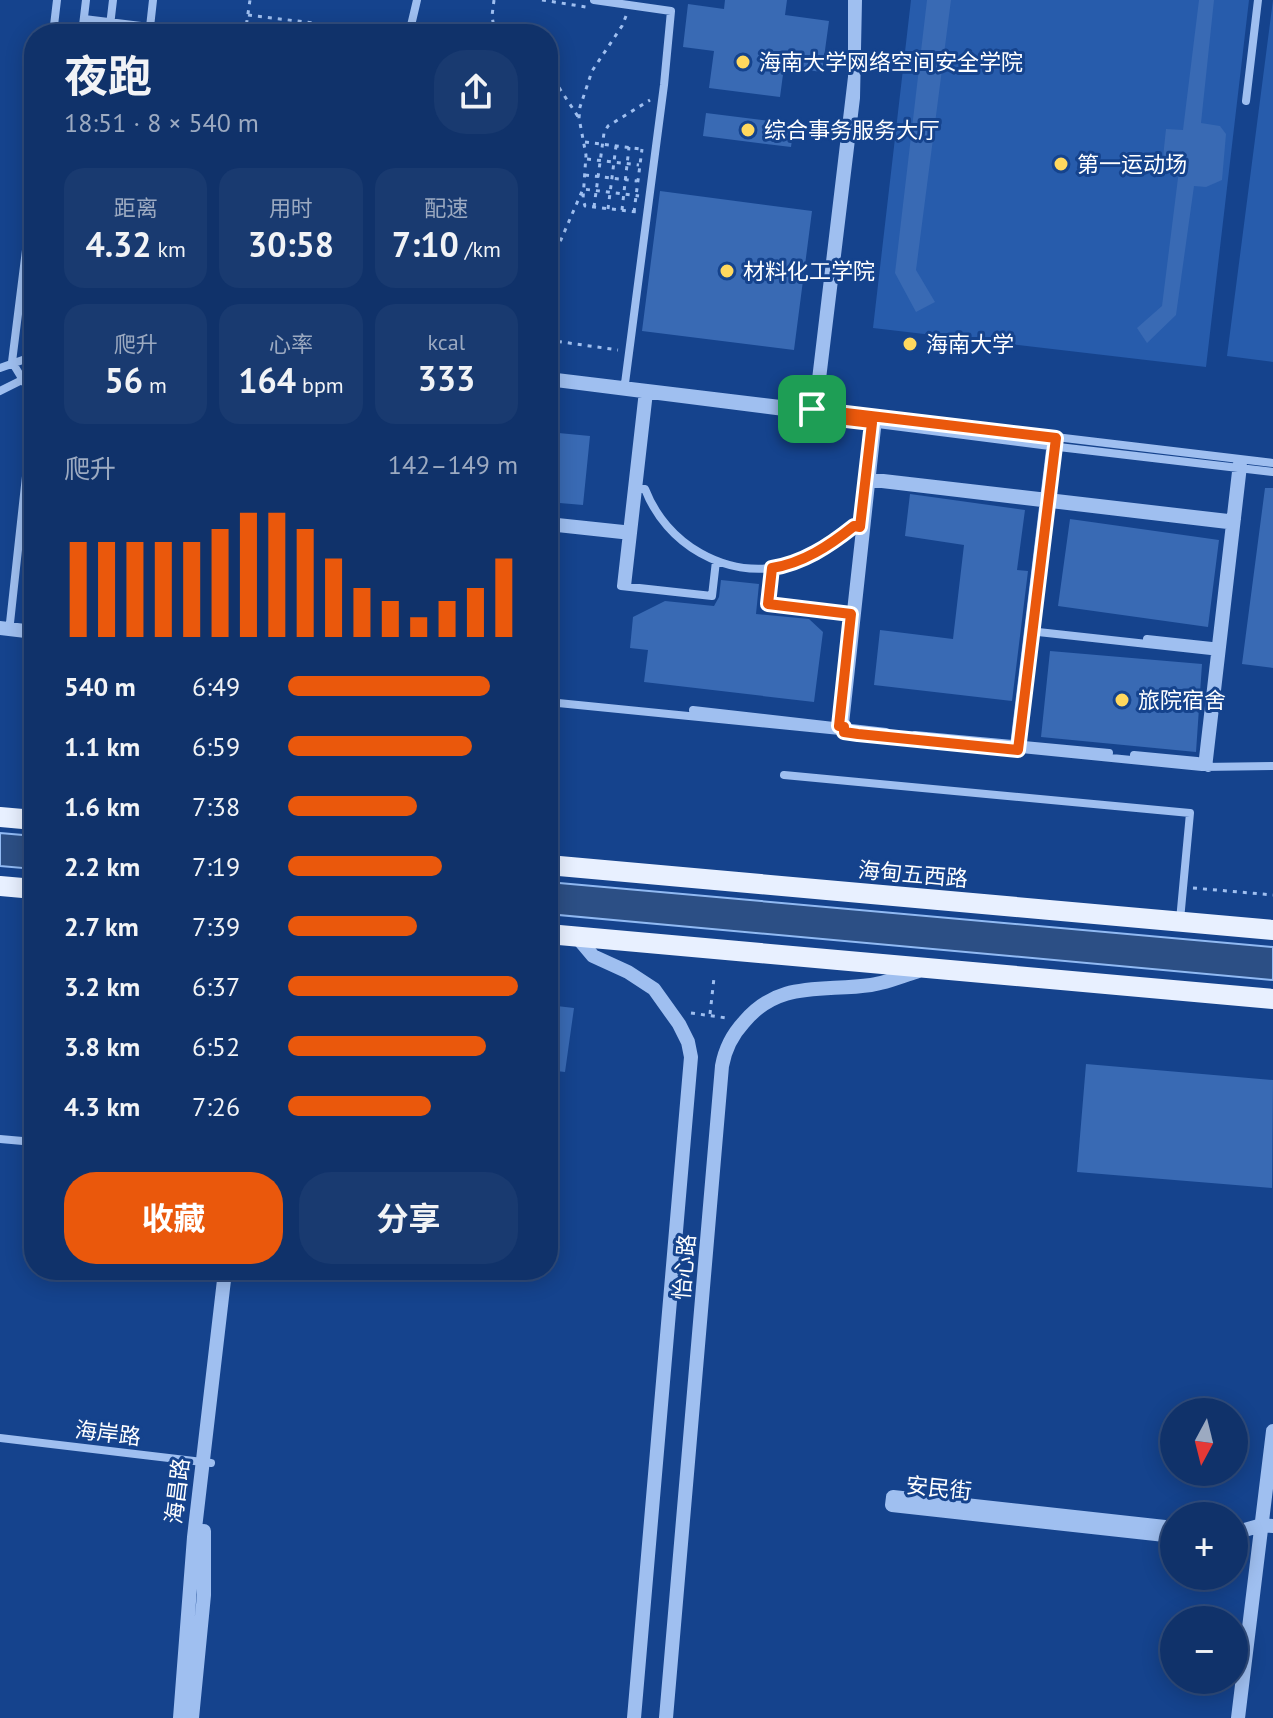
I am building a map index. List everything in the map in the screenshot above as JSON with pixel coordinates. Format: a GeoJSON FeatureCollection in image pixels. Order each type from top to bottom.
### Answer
{"type":"FeatureCollection","features":[{"type":"Feature","properties":{"kind":"main road"},"geometry":{"type":"LineString","coordinates":[[0,817],[24,819]]}},
{"type":"Feature","properties":{"kind":"main road","name":"海甸五西路"},"geometry":{"type":"LineString","coordinates":[[558,866],[1273,930]]}},
{"type":"Feature","properties":{"kind":"main road"},"geometry":{"type":"LineString","coordinates":[[0,886],[24,888]]}},
{"type":"Feature","properties":{"kind":"main road"},"geometry":{"type":"LineString","coordinates":[[558,935],[1273,999]]}},
{"type":"Feature","properties":{"kind":"street"},"geometry":{"type":"LineString","coordinates":[[54,24],[57,0]]}},
{"type":"Feature","properties":{"kind":"street"},"geometry":{"type":"LineString","coordinates":[[83,24],[86,0]]}},
{"type":"Feature","properties":{"kind":"street"},"geometry":{"type":"LineString","coordinates":[[110,22],[113,0]]}},
{"type":"Feature","properties":{"kind":"street"},"geometry":{"type":"LineString","coordinates":[[150,24],[153,0]]}},
{"type":"Feature","properties":{"kind":"street"},"geometry":{"type":"LineString","coordinates":[[411,24],[417,0]]}},
{"type":"Feature","properties":{"kind":"street"},"geometry":{"type":"LineString","coordinates":[[815,412],[852,77],[852,0]]}},
{"type":"Feature","properties":{"kind":"street"},"geometry":{"type":"LineString","coordinates":[[815,412],[856,98],[858,0]]}},
{"type":"Feature","properties":{"kind":"street"},"geometry":{"type":"LineString","coordinates":[[1246,101],[1258,0]]}},
{"type":"Feature","properties":{"kind":"street"},"geometry":{"type":"LineString","coordinates":[[597,4],[671,11],[625,388]]}},
{"type":"Feature","properties":{"kind":"street"},"geometry":{"type":"LineString","coordinates":[[84,19],[126,24]]}},
{"type":"Feature","properties":{"kind":"street"},"geometry":{"type":"LineString","coordinates":[[0,391],[23,380],[12,362],[24,266]]}},
{"type":"Feature","properties":{"kind":"street"},"geometry":{"type":"LineString","coordinates":[[0,368],[24,359]]}},
{"type":"Feature","properties":{"kind":"street"},"geometry":{"type":"LineString","coordinates":[[558,380],[1053,442],[1240,463],[1273,463]]}},
{"type":"Feature","properties":{"kind":"street"},"geometry":{"type":"LineString","coordinates":[[646,391],[627,586],[712,596],[716,561]]}},
{"type":"Feature","properties":{"kind":"street"},"geometry":{"type":"LineString","coordinates":[[841,729],[875,420]]}},
{"type":"Feature","properties":{"kind":"street"},"geometry":{"type":"LineString","coordinates":[[1016,747],[1053,442]]}},
{"type":"Feature","properties":{"kind":"street"},"geometry":{"type":"LineString","coordinates":[[1240,463],[1273,472]]}},
{"type":"Feature","properties":{"kind":"street"},"geometry":{"type":"LineString","coordinates":[[1206,765],[1240,463]]}},
{"type":"Feature","properties":{"kind":"street"},"geometry":{"type":"LineString","coordinates":[[5,629],[24,479]]}},
{"type":"Feature","properties":{"kind":"street"},"geometry":{"type":"LineString","coordinates":[[868,480],[1233,522]]}},
{"type":"Feature","properties":{"kind":"street"},"geometry":{"type":"LineString","coordinates":[[635,488],[645,489],[656,515],[696,552],[716,561],[743,567],[786,565],[811,555],[854,526],[863,527]]}},
{"type":"Feature","properties":{"kind":"street"},"geometry":{"type":"LineString","coordinates":[[558,522],[630,533]]}},
{"type":"Feature","properties":{"kind":"street"},"geometry":{"type":"LineString","coordinates":[[558,528],[630,533]]}},
{"type":"Feature","properties":{"kind":"street"},"geometry":{"type":"LineString","coordinates":[[772,568],[768,604],[854,614]]}},
{"type":"Feature","properties":{"kind":"street"},"geometry":{"type":"LineString","coordinates":[[1032,629],[1218,649]]}},
{"type":"Feature","properties":{"kind":"street"},"geometry":{"type":"LineString","coordinates":[[558,701],[1206,765],[1273,764]]}},
{"type":"Feature","properties":{"kind":"street"},"geometry":{"type":"LineString","coordinates":[[784,775],[1190,813],[1179,922]]}},
{"type":"Feature","properties":{"kind":"street","name":"怡心路"},"geometry":{"type":"LineString","coordinates":[[577,937],[593,956],[628,972],[654,989],[679,1024],[691,1057],[634,1718]]}},
{"type":"Feature","properties":{"kind":"street","name":"怡心路"},"geometry":{"type":"LineString","coordinates":[[666,1718],[722,1066],[726,1049],[745,1020],[774,997],[799,990],[873,985],[927,968]]}},
{"type":"Feature","properties":{"kind":"street"},"geometry":{"type":"LineString","coordinates":[[0,1139],[24,1141]]}},
{"type":"Feature","properties":{"kind":"street","name":"海昌路"},"geometry":{"type":"LineString","coordinates":[[180,1718],[224,1280]]}},
{"type":"Feature","properties":{"kind":"street","name":"海昌路"},"geometry":{"type":"LineString","coordinates":[[192,1718],[204,1595],[207,1462],[230,1280]]}},
{"type":"Feature","properties":{"kind":"street"},"geometry":{"type":"LineString","coordinates":[[1245,1718],[1267,1530],[1273,1431]]}},
{"type":"Feature","properties":{"kind":"street","name":"海岸路"},"geometry":{"type":"LineString","coordinates":[[0,1438],[207,1462]]}},
{"type":"Feature","properties":{"kind":"street"},"geometry":{"type":"LineString","coordinates":[[1238,1718],[1273,1489]]}},
{"type":"Feature","properties":{"kind":"street","name":"安民街"},"geometry":{"type":"LineString","coordinates":[[1160,1526],[893,1497],[892,1505],[1160,1534]]}},
{"type":"Feature","properties":{"kind":"street"},"geometry":{"type":"LineString","coordinates":[[1248,1536],[1267,1530]]}},
{"type":"Feature","properties":{"kind":"path"},"geometry":{"type":"LineString","coordinates":[[247,24],[250,0]]}},
{"type":"Feature","properties":{"kind":"path"},"geometry":{"type":"LineString","coordinates":[[494,0],[494,24]]}},
{"type":"Feature","properties":{"kind":"path"},"geometry":{"type":"LineString","coordinates":[[543,1],[597,4]]}},
{"type":"Feature","properties":{"kind":"path"},"geometry":{"type":"LineString","coordinates":[[579,118],[592,71],[622,26],[627,13]]}},
{"type":"Feature","properties":{"kind":"path"},"geometry":{"type":"LineString","coordinates":[[248,15],[313,23]]}},
{"type":"Feature","properties":{"kind":"path"},"geometry":{"type":"LineString","coordinates":[[558,86],[579,118],[586,159],[585,206],[634,212],[646,138]]}},
{"type":"Feature","properties":{"kind":"path"},"geometry":{"type":"LineString","coordinates":[[649,112],[652,91]]}},
{"type":"Feature","properties":{"kind":"path"},"geometry":{"type":"LineString","coordinates":[[594,207],[602,144],[608,126],[651,99]]}},
{"type":"Feature","properties":{"kind":"path"},"geometry":{"type":"LineString","coordinates":[[584,142],[643,149]]}},
{"type":"Feature","properties":{"kind":"path"},"geometry":{"type":"LineString","coordinates":[[608,209],[616,146]]}},
{"type":"Feature","properties":{"kind":"path"},"geometry":{"type":"LineString","coordinates":[[622,210],[629,147]]}},
{"type":"Feature","properties":{"kind":"path"},"geometry":{"type":"LineString","coordinates":[[586,159],[641,166]]}},
{"type":"Feature","properties":{"kind":"path"},"geometry":{"type":"LineString","coordinates":[[584,174],[639,181]]}},
{"type":"Feature","properties":{"kind":"path"},"geometry":{"type":"LineString","coordinates":[[583,189],[638,196]]}},
{"type":"Feature","properties":{"kind":"path"},"geometry":{"type":"LineString","coordinates":[[558,244],[583,189]]}},
{"type":"Feature","properties":{"kind":"path"},"geometry":{"type":"LineString","coordinates":[[558,341],[619,350],[618,361]]}},
{"type":"Feature","properties":{"kind":"path"},"geometry":{"type":"LineString","coordinates":[[1183,887],[1273,895]]}},
{"type":"Feature","properties":{"kind":"path"},"geometry":{"type":"LineString","coordinates":[[710,1016],[714,978]]}},
{"type":"Feature","properties":{"kind":"path"},"geometry":{"type":"LineString","coordinates":[[682,1012],[739,1020]]}},
{"type":"Feature","properties":{"kind":"shaded area","name":"第一运动场"},"geometry":{"type":"Polygon","coordinates":[[[911,0],[1249,0],[1206,367],[873,328],[911,0]]]}},
{"type":"Feature","properties":{"kind":"shaded area"},"geometry":{"type":"Polygon","coordinates":[[[1273,0],[1273,362],[1227,356],[1273,0]]]}},
{"type":"Feature","properties":{"kind":"shaded area"},"geometry":{"type":"Polygon","coordinates":[[[0,833],[24,835],[24,868],[0,866],[0,833]]]}},
{"type":"Feature","properties":{"kind":"shaded area"},"geometry":{"type":"Polygon","coordinates":[[[558,883],[1273,947],[1273,980],[558,915],[558,883]]]}},
{"type":"Feature","properties":{"kind":"building"},"geometry":{"type":"Polygon","coordinates":[[[725,0],[787,0],[785,15],[829,21],[822,72],[784,67],[780,97],[709,88],[714,51],[683,47],[688,4],[724,9],[725,0]]]}},
{"type":"Feature","properties":{"kind":"building"},"geometry":{"type":"Polygon","coordinates":[[[927,0],[951,0],[916,270],[935,302],[916,312],[895,273],[927,0]]]}},
{"type":"Feature","properties":{"kind":"building"},"geometry":{"type":"Polygon","coordinates":[[[1199,0],[1214,0],[1201,123],[1220,126],[1226,134],[1222,180],[1206,187],[1194,186],[1176,315],[1147,343],[1137,328],[1162,306],[1179,170],[1162,167],[1166,129],[1183,130],[1199,0]]]}},
{"type":"Feature","properties":{"kind":"building","name":"综合事务服务大厅"},"geometry":{"type":"Polygon","coordinates":[[[706,113],[794,124],[791,147],[703,136],[706,113]]]}},
{"type":"Feature","properties":{"kind":"building","name":"材料化工学院"},"geometry":{"type":"Polygon","coordinates":[[[660,191],[812,211],[794,350],[642,331],[660,191]]]}},
{"type":"Feature","properties":{"kind":"building"},"geometry":{"type":"Polygon","coordinates":[[[558,433],[590,436],[583,505],[558,503],[558,433]]]}},
{"type":"Feature","properties":{"kind":"building"},"geometry":{"type":"Polygon","coordinates":[[[1265,488],[1273,488],[1273,668],[1242,664],[1265,488]]]}},
{"type":"Feature","properties":{"kind":"building"},"geometry":{"type":"Polygon","coordinates":[[[910,494],[1025,510],[1017,570],[1028,571],[1012,701],[874,685],[880,630],[953,639],[964,545],[905,536],[910,494]]]}},
{"type":"Feature","properties":{"kind":"building","name":"旅院宿舍"},"geometry":{"type":"Polygon","coordinates":[[[1070,519],[1219,540],[1208,627],[1058,606],[1070,519]]]}},
{"type":"Feature","properties":{"kind":"building"},"geometry":{"type":"Polygon","coordinates":[[[721,580],[759,584],[756,614],[809,619],[823,632],[814,702],[644,682],[648,650],[630,648],[633,617],[665,601],[714,606],[719,597],[721,580]]]}},
{"type":"Feature","properties":{"kind":"building","name":"旅院宿舍"},"geometry":{"type":"Polygon","coordinates":[[[1050,651],[1202,664],[1196,752],[1041,737],[1050,651]]]}},
{"type":"Feature","properties":{"kind":"building"},"geometry":{"type":"Polygon","coordinates":[[[558,1006],[574,1008],[565,1072],[558,1071],[558,1006]]]}},
{"type":"Feature","properties":{"kind":"building"},"geometry":{"type":"Polygon","coordinates":[[[1086,1064],[1273,1080],[1272,1188],[1077,1172],[1086,1064]]]}},
{"type":"Feature","properties":{"kind":"place","name":"海南大学网络空间安全学院"},"geometry":{"type":"Point","coordinates":[743,62]}},
{"type":"Feature","properties":{"kind":"place","name":"综合事务服务大厅"},"geometry":{"type":"Point","coordinates":[748,130]}},
{"type":"Feature","properties":{"kind":"place","name":"第一运动场"},"geometry":{"type":"Point","coordinates":[1061,164]}},
{"type":"Feature","properties":{"kind":"place","name":"材料化工学院"},"geometry":{"type":"Point","coordinates":[727,271]}},
{"type":"Feature","properties":{"kind":"place","name":"海南大学"},"geometry":{"type":"Point","coordinates":[910,344]}},
{"type":"Feature","properties":{"kind":"place","name":"旅院宿舍"},"geometry":{"type":"Point","coordinates":[1122,700]}},
{"type":"Feature","properties":{"kind":"route"},"geometry":{"type":"LineString","coordinates":[[812,409],[1056,438],[1018,750],[858,734],[844,732],[844,727],[839,726],[851,614],[768,604],[772,568],[811,555],[854,526],[860,527],[872,423],[812,416],[812,409]]}}]}
